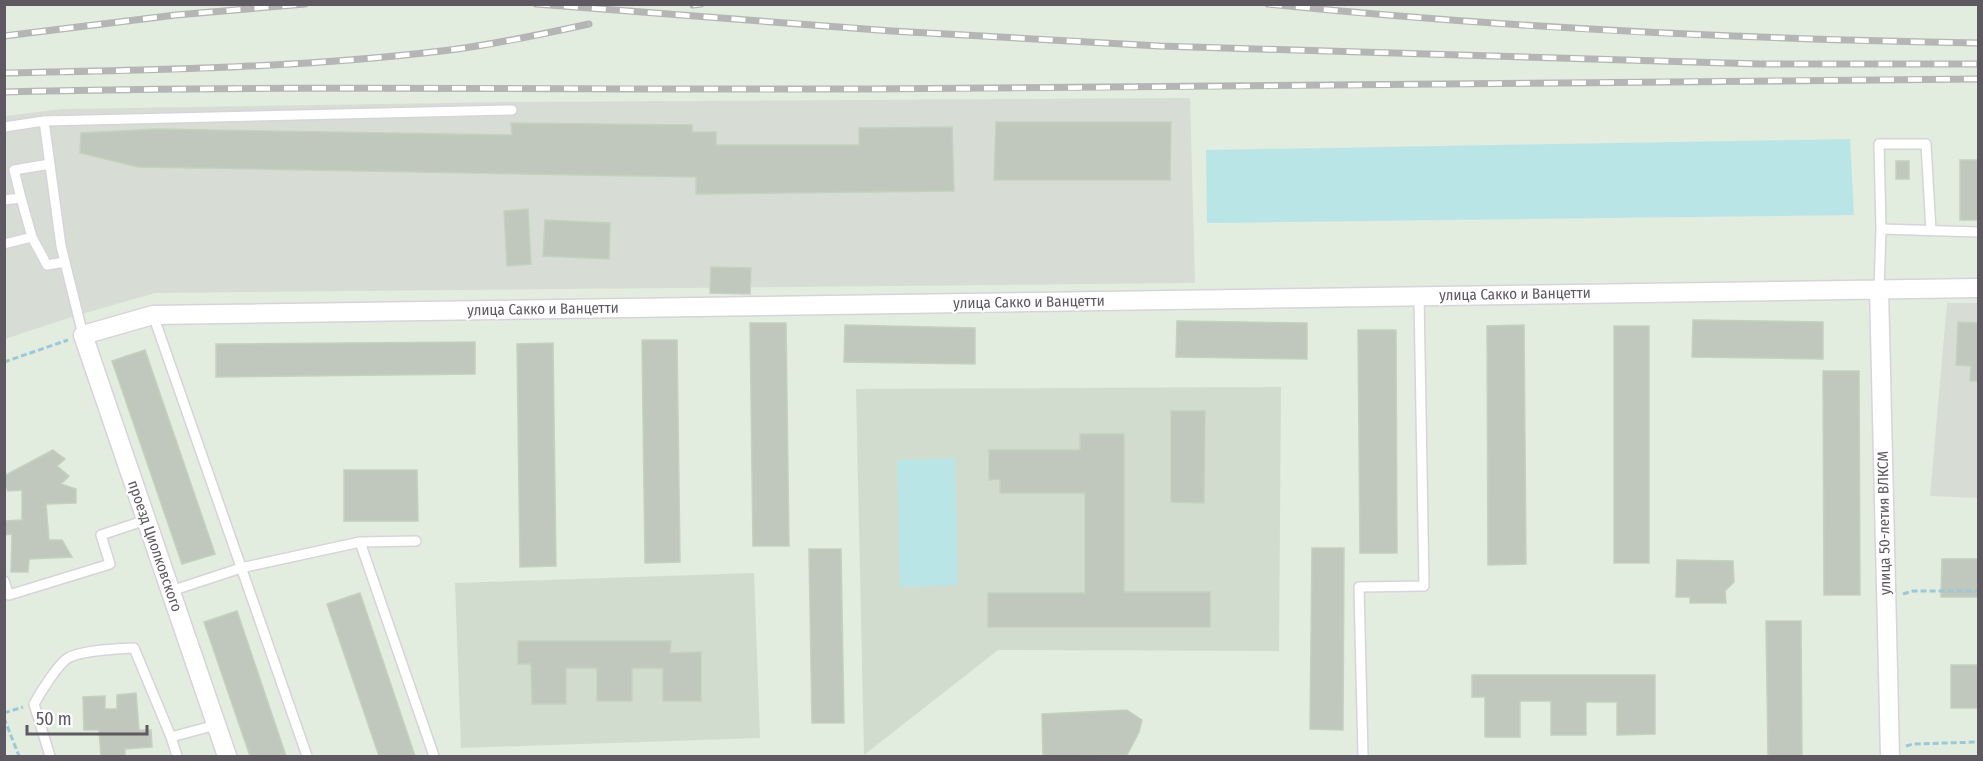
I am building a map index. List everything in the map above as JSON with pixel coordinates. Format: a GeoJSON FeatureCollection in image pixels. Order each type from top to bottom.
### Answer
{"type":"FeatureCollection","features":[{"type":"Feature","properties":{"kind":"street","name":"улица Сакко и Ванцетти"},"geometry":{"type":"LineString","coordinates":[[83,335],[153,315],[1978,288]]}},
{"type":"Feature","properties":{"kind":"street","name":"улица 50-летия ВЛКСМ"},"geometry":{"type":"LineString","coordinates":[[1879,289],[1890,754]]}},
{"type":"Feature","properties":{"kind":"street","name":"проезд Циолковского"},"geometry":{"type":"LineString","coordinates":[[83,335],[227,756]]}},
{"type":"Feature","properties":{"kind":"lane"},"geometry":{"type":"LineString","coordinates":[[4,127],[44,121],[512,110]]}},
{"type":"Feature","properties":{"kind":"lane"},"geometry":{"type":"LineString","coordinates":[[44,121],[61,246],[83,335]]}},
{"type":"Feature","properties":{"kind":"lane"},"geometry":{"type":"LineString","coordinates":[[1879,289],[1881,229],[1879,144],[1926,144],[1931,231]]}},
{"type":"Feature","properties":{"kind":"lane"},"geometry":{"type":"LineString","coordinates":[[50,164],[14,171],[32,237],[47,265],[65,262]]}},
{"type":"Feature","properties":{"kind":"lane"},"geometry":{"type":"LineString","coordinates":[[4,200],[21,198]]}},
{"type":"Feature","properties":{"kind":"lane"},"geometry":{"type":"LineString","coordinates":[[1881,229],[1978,232]]}},
{"type":"Feature","properties":{"kind":"lane"},"geometry":{"type":"LineString","coordinates":[[4,244],[32,237]]}},
{"type":"Feature","properties":{"kind":"lane"},"geometry":{"type":"LineString","coordinates":[[1363,756],[1359,587],[1424,586],[1419,296]]}},
{"type":"Feature","properties":{"kind":"lane"},"geometry":{"type":"LineString","coordinates":[[153,315],[307,756]]}},
{"type":"Feature","properties":{"kind":"lane"},"geometry":{"type":"LineString","coordinates":[[4,581],[9,595],[110,564],[100,535],[146,520]]}},
{"type":"Feature","properties":{"kind":"lane"},"geometry":{"type":"LineString","coordinates":[[171,591],[241,568],[360,542],[416,541]]}},
{"type":"Feature","properties":{"kind":"lane"},"geometry":{"type":"LineString","coordinates":[[360,542],[434,756]]}},
{"type":"Feature","properties":{"kind":"lane"},"geometry":{"type":"LineString","coordinates":[[50,756],[34,704],[47,683],[67,658],[101,650],[134,648],[177,756]]}},
{"type":"Feature","properties":{"kind":"lane"},"geometry":{"type":"LineString","coordinates":[[171,737],[216,725]]}},
{"type":"Feature","properties":{"kind":"path"},"geometry":{"type":"LineString","coordinates":[[4,362],[83,335]]}},
{"type":"Feature","properties":{"kind":"path"},"geometry":{"type":"LineString","coordinates":[[1886,597],[1913,591],[1978,591]]}},
{"type":"Feature","properties":{"kind":"path"},"geometry":{"type":"LineString","coordinates":[[4,713],[34,704]]}},
{"type":"Feature","properties":{"kind":"path"},"geometry":{"type":"LineString","coordinates":[[4,718],[19,756]]}},
{"type":"Feature","properties":{"kind":"path"},"geometry":{"type":"LineString","coordinates":[[1890,754],[1913,744],[1978,742]]}},
{"type":"Feature","properties":{"kind":"shaded area"},"geometry":{"type":"Polygon","coordinates":[[[1190,98],[1195,283],[155,293],[5,339],[4,116],[62,109],[517,102],[1190,98]]]}},
{"type":"Feature","properties":{"kind":"shaded area"},"geometry":{"type":"Polygon","coordinates":[[[1850,139],[1854,215],[1207,223],[1206,150],[1850,139]]]}},
{"type":"Feature","properties":{"kind":"shaded area"},"geometry":{"type":"Polygon","coordinates":[[[1947,303],[1978,303],[1978,498],[1930,496],[1947,303]]]}},
{"type":"Feature","properties":{"kind":"shaded area"},"geometry":{"type":"Polygon","coordinates":[[[1281,387],[1279,651],[998,650],[864,755],[856,389],[1281,387]]]}},
{"type":"Feature","properties":{"kind":"shaded area"},"geometry":{"type":"Polygon","coordinates":[[[955,458],[958,585],[900,587],[897,460],[955,458]]]}},
{"type":"Feature","properties":{"kind":"shaded area"},"geometry":{"type":"Polygon","coordinates":[[[754,573],[760,738],[461,748],[455,583],[754,573]]]}},
{"type":"Feature","properties":{"kind":"building"},"geometry":{"type":"Polygon","coordinates":[[[996,122],[1171,122],[1170,180],[994,180],[996,122]]]}},
{"type":"Feature","properties":{"kind":"building"},"geometry":{"type":"Polygon","coordinates":[[[511,123],[692,125],[692,132],[716,132],[716,145],[859,145],[859,128],[952,127],[954,191],[696,194],[696,177],[138,167],[80,153],[81,133],[157,129],[512,135],[511,123]]]}},
{"type":"Feature","properties":{"kind":"building"},"geometry":{"type":"Polygon","coordinates":[[[1960,160],[1978,160],[1978,220],[1960,220],[1960,160]]]}},
{"type":"Feature","properties":{"kind":"building"},"geometry":{"type":"Polygon","coordinates":[[[1896,161],[1909,161],[1909,179],[1896,179],[1896,161]]]}},
{"type":"Feature","properties":{"kind":"building"},"geometry":{"type":"Polygon","coordinates":[[[528,209],[531,264],[507,266],[504,211],[528,209]]]}},
{"type":"Feature","properties":{"kind":"building"},"geometry":{"type":"Polygon","coordinates":[[[545,220],[610,223],[609,259],[543,256],[545,220]]]}},
{"type":"Feature","properties":{"kind":"building"},"geometry":{"type":"Polygon","coordinates":[[[711,267],[751,268],[750,294],[710,293],[711,267]]]}},
{"type":"Feature","properties":{"kind":"building"},"geometry":{"type":"Polygon","coordinates":[[[1693,320],[1823,322],[1823,359],[1692,357],[1693,320]]]}},
{"type":"Feature","properties":{"kind":"building"},"geometry":{"type":"Polygon","coordinates":[[[1177,321],[1307,323],[1307,359],[1176,357],[1177,321]]]}},
{"type":"Feature","properties":{"kind":"building"},"geometry":{"type":"Polygon","coordinates":[[[1958,322],[1978,323],[1978,381],[1970,381],[1971,366],[1956,365],[1958,322]]]}},
{"type":"Feature","properties":{"kind":"building"},"geometry":{"type":"Polygon","coordinates":[[[750,323],[786,323],[789,546],[753,546],[750,323]]]}},
{"type":"Feature","properties":{"kind":"building"},"geometry":{"type":"Polygon","coordinates":[[[845,325],[975,328],[975,364],[844,362],[845,325]]]}},
{"type":"Feature","properties":{"kind":"building"},"geometry":{"type":"Polygon","coordinates":[[[1524,325],[1526,564],[1488,565],[1487,326],[1524,325]]]}},
{"type":"Feature","properties":{"kind":"building"},"geometry":{"type":"Polygon","coordinates":[[[1614,326],[1649,326],[1649,563],[1614,563],[1614,326]]]}},
{"type":"Feature","properties":{"kind":"building"},"geometry":{"type":"Polygon","coordinates":[[[1358,330],[1396,330],[1397,553],[1360,553],[1358,330]]]}},
{"type":"Feature","properties":{"kind":"building"},"geometry":{"type":"Polygon","coordinates":[[[642,340],[677,340],[680,562],[645,563],[642,340]]]}},
{"type":"Feature","properties":{"kind":"building"},"geometry":{"type":"Polygon","coordinates":[[[475,342],[475,374],[216,377],[216,344],[475,342]]]}},
{"type":"Feature","properties":{"kind":"building"},"geometry":{"type":"Polygon","coordinates":[[[553,343],[556,566],[520,567],[517,344],[553,343]]]}},
{"type":"Feature","properties":{"kind":"building"},"geometry":{"type":"Polygon","coordinates":[[[145,350],[215,554],[182,564],[112,361],[145,350]]]}},
{"type":"Feature","properties":{"kind":"building"},"geometry":{"type":"Polygon","coordinates":[[[1823,371],[1859,371],[1860,595],[1824,595],[1823,371]]]}},
{"type":"Feature","properties":{"kind":"building"},"geometry":{"type":"Polygon","coordinates":[[[1171,411],[1205,411],[1204,503],[1171,502],[1171,411]]]}},
{"type":"Feature","properties":{"kind":"building"},"geometry":{"type":"Polygon","coordinates":[[[1080,434],[1124,434],[1124,592],[1210,592],[1210,627],[988,627],[988,593],[1085,593],[1085,493],[1000,493],[1000,479],[989,480],[989,450],[1080,450],[1080,434]]]}},
{"type":"Feature","properties":{"kind":"building"},"geometry":{"type":"Polygon","coordinates":[[[53,450],[65,459],[57,466],[69,476],[61,484],[76,489],[76,503],[46,504],[49,540],[62,540],[72,557],[29,559],[28,572],[11,572],[12,534],[4,535],[4,521],[22,520],[22,490],[8,491],[4,483],[4,476],[53,450]]]}},
{"type":"Feature","properties":{"kind":"building"},"geometry":{"type":"Polygon","coordinates":[[[344,470],[417,470],[418,521],[344,521],[344,470]]]}},
{"type":"Feature","properties":{"kind":"building"},"geometry":{"type":"Polygon","coordinates":[[[1312,548],[1344,548],[1343,730],[1310,729],[1312,548]]]}},
{"type":"Feature","properties":{"kind":"building"},"geometry":{"type":"Polygon","coordinates":[[[809,549],[841,549],[844,723],[812,723],[809,549]]]}},
{"type":"Feature","properties":{"kind":"building"},"geometry":{"type":"Polygon","coordinates":[[[1942,559],[1978,559],[1978,597],[1941,597],[1942,559]]]}},
{"type":"Feature","properties":{"kind":"building"},"geometry":{"type":"Polygon","coordinates":[[[1677,560],[1733,561],[1734,582],[1725,591],[1726,603],[1690,603],[1690,597],[1676,597],[1677,560]]]}},
{"type":"Feature","properties":{"kind":"building"},"geometry":{"type":"Polygon","coordinates":[[[360,593],[415,756],[379,756],[327,604],[360,593]]]}},
{"type":"Feature","properties":{"kind":"building"},"geometry":{"type":"Polygon","coordinates":[[[237,611],[286,756],[250,756],[204,622],[237,611]]]}},
{"type":"Feature","properties":{"kind":"building"},"geometry":{"type":"Polygon","coordinates":[[[1766,621],[1801,621],[1802,756],[1768,756],[1766,621]]]}},
{"type":"Feature","properties":{"kind":"building"},"geometry":{"type":"Polygon","coordinates":[[[518,641],[671,641],[670,653],[701,652],[701,701],[663,701],[663,668],[632,668],[632,701],[597,701],[597,668],[566,668],[566,704],[532,704],[531,664],[518,664],[518,641]]]}},
{"type":"Feature","properties":{"kind":"building"},"geometry":{"type":"Polygon","coordinates":[[[1951,665],[1978,665],[1978,708],[1951,708],[1951,665]]]}},
{"type":"Feature","properties":{"kind":"building"},"geometry":{"type":"Polygon","coordinates":[[[1472,675],[1655,675],[1655,734],[1617,735],[1617,702],[1586,702],[1586,735],[1551,735],[1551,701],[1520,701],[1520,737],[1485,737],[1485,697],[1472,697],[1472,675]]]}},
{"type":"Feature","properties":{"kind":"building"},"geometry":{"type":"Polygon","coordinates":[[[136,693],[139,730],[151,730],[152,747],[125,749],[125,756],[101,756],[99,730],[84,730],[83,697],[105,696],[105,709],[117,709],[117,695],[136,693]]]}},
{"type":"Feature","properties":{"kind":"building"},"geometry":{"type":"Polygon","coordinates":[[[1127,710],[1142,720],[1139,732],[1127,755],[1043,756],[1042,714],[1127,710]]]}},
{"type":"Feature","properties":{"kind":"railway"},"geometry":{"type":"LineString","coordinates":[[4,36],[176,15],[305,4]]}},
{"type":"Feature","properties":{"kind":"railway"},"geometry":{"type":"LineString","coordinates":[[536,4],[892,31],[1159,46],[1760,64],[1978,64]]}},
{"type":"Feature","properties":{"kind":"railway"},"geometry":{"type":"LineString","coordinates":[[693,5],[701,4]]}},
{"type":"Feature","properties":{"kind":"railway"},"geometry":{"type":"LineString","coordinates":[[1268,4],[1446,20],[1623,31],[1800,39],[1978,43]]}},
{"type":"Feature","properties":{"kind":"railway"},"geometry":{"type":"LineString","coordinates":[[4,73],[228,67],[339,61],[468,48],[589,24]]}},
{"type":"Feature","properties":{"kind":"railway"},"geometry":{"type":"LineString","coordinates":[[4,92],[328,88],[1007,88],[1978,79]]}}]}
